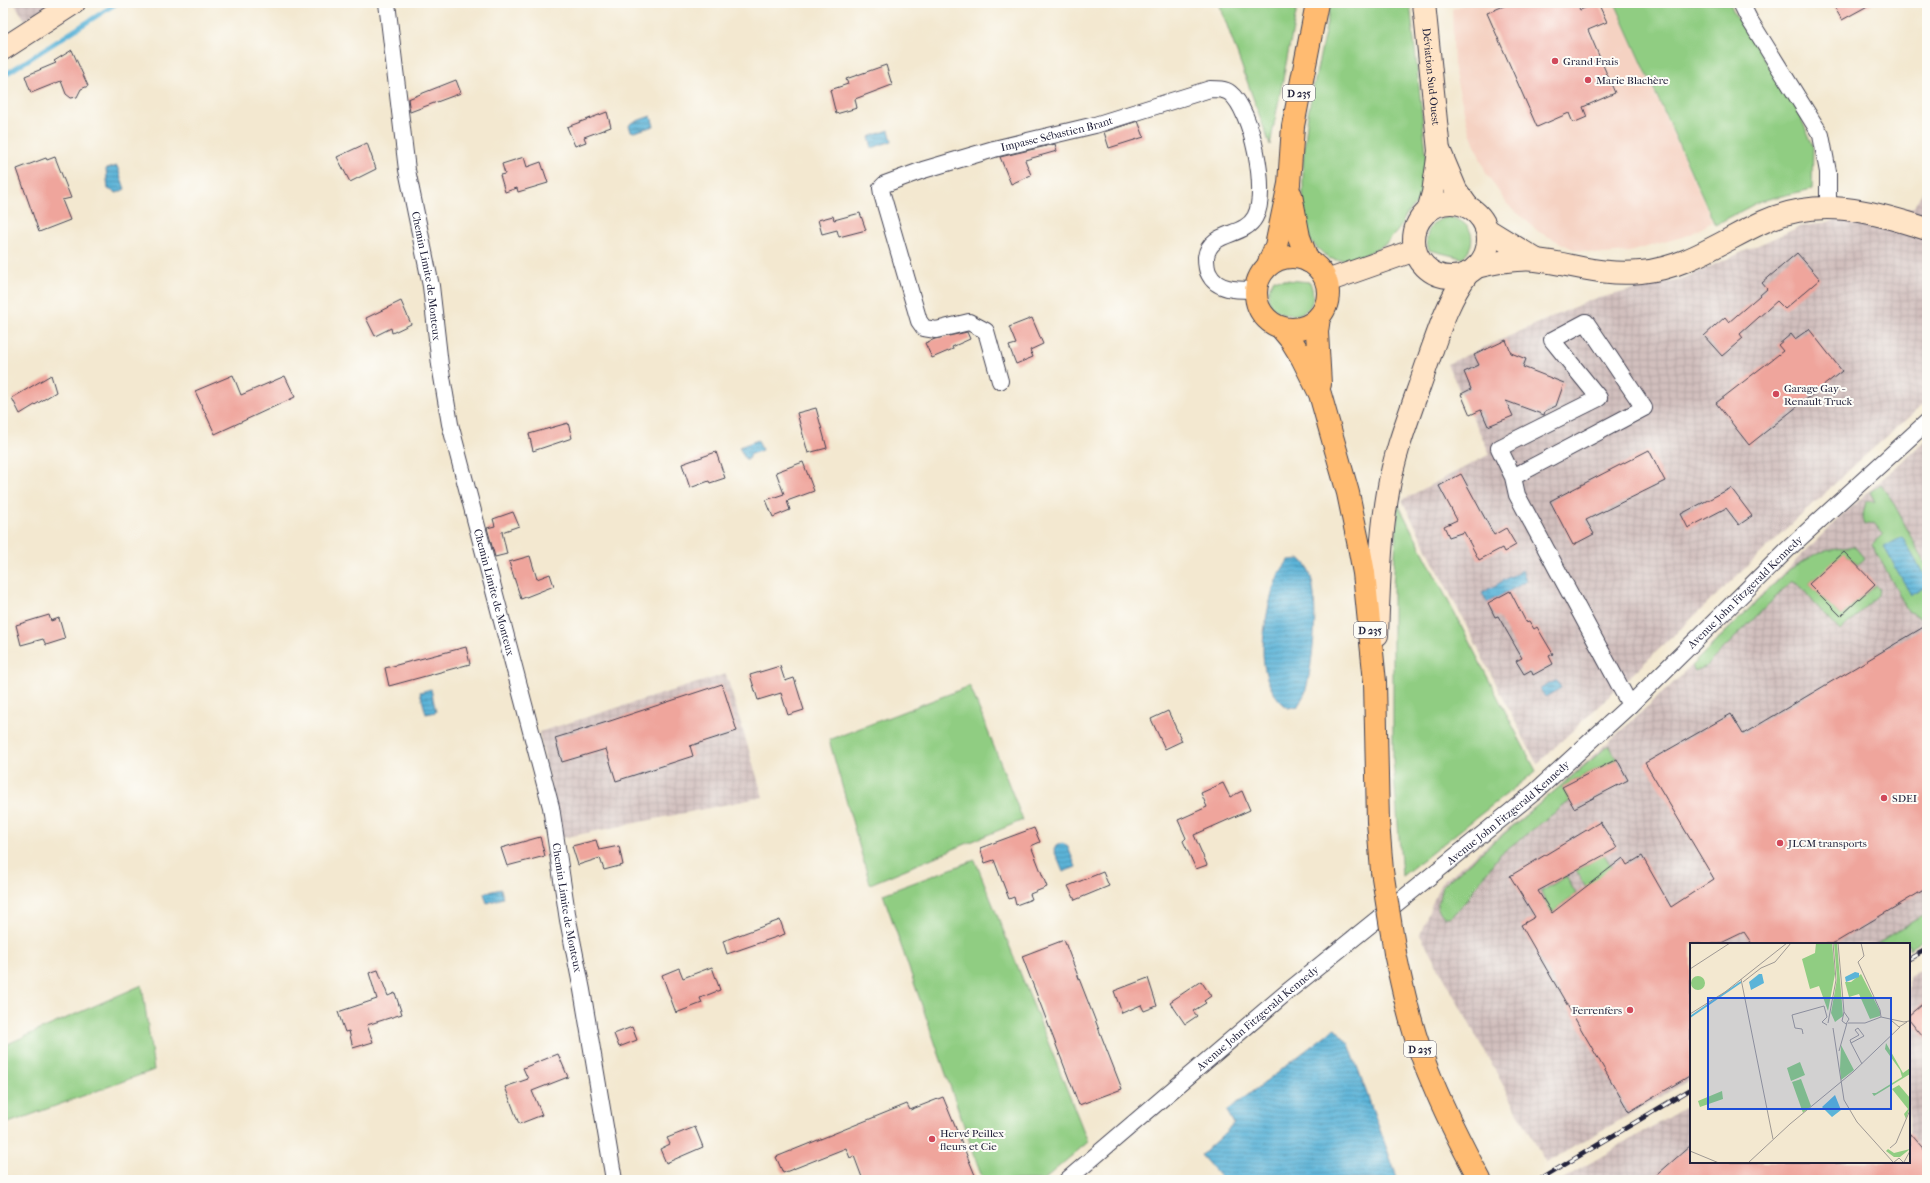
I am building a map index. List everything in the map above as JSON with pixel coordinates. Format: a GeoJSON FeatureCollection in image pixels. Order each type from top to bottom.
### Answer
{"type":"FeatureCollection","features":[{"type":"Feature","properties":{"kind":"main road"},"geometry":{"type":"LineString","coordinates":[[3,49],[74,3]]}},
{"type":"Feature","properties":{"kind":"main road","name":"D 235"},"geometry":{"type":"LineString","coordinates":[[1268,265],[1276,246],[1289,184],[1293,126],[1317,3]]}},
{"type":"Feature","properties":{"kind":"main road","name":"Déviation Sud-Ouest"},"geometry":{"type":"LineString","coordinates":[[1424,3],[1439,151]]}},
{"type":"Feature","properties":{"kind":"main road"},"geometry":{"type":"LineString","coordinates":[[1375,682],[1382,531],[1388,491],[1397,453],[1440,328],[1456,288],[1483,259],[1487,250],[1488,240],[1486,229],[1482,220],[1468,207],[1456,190],[1439,151]]}},
{"type":"Feature","properties":{"kind":"main road"},"geometry":{"type":"LineString","coordinates":[[1428,210],[1433,193],[1439,151]]}},
{"type":"Feature","properties":{"kind":"main road","name":"D 235"},"geometry":{"type":"LineString","coordinates":[[1289,184],[1299,237],[1308,260]]}},
{"type":"Feature","properties":{"kind":"main road"},"geometry":{"type":"LineString","coordinates":[[1468,207],[1448,203],[1437,205],[1428,210],[1421,217],[1414,233],[1416,250],[1423,265],[1439,275],[1458,276],[1495,263],[1535,260],[1593,272],[1620,274],[1662,269],[1701,255],[1763,222],[1785,213],[1828,207],[1851,208],[1873,212],[1918,226],[1927,236]]}},
{"type":"Feature","properties":{"kind":"main road"},"geometry":{"type":"LineString","coordinates":[[1486,229],[1535,260]]}},
{"type":"Feature","properties":{"kind":"main road"},"geometry":{"type":"LineString","coordinates":[[1327,281],[1416,250]]}},
{"type":"Feature","properties":{"kind":"main road"},"geometry":{"type":"LineString","coordinates":[[1290,256],[1308,260],[1321,271],[1327,281],[1327,304],[1319,317],[1303,328],[1281,328],[1271,323],[1263,315],[1257,305],[1255,290],[1261,273],[1268,265],[1278,259],[1290,256]]}},
{"type":"Feature","properties":{"kind":"main road","name":"D 235"},"geometry":{"type":"LineString","coordinates":[[1319,317],[1317,332],[1320,394]]}},
{"type":"Feature","properties":{"kind":"main road","name":"D 235"},"geometry":{"type":"LineString","coordinates":[[1281,328],[1298,352],[1320,394],[1348,493],[1360,546],[1375,682],[1377,814],[1382,871],[1395,953],[1410,1019],[1431,1080],[1459,1141],[1480,1180]]}},
{"type":"Feature","properties":{"kind":"street","name":"Chemin Limite de Monteux"},"geometry":{"type":"LineString","coordinates":[[387,3],[407,170],[431,286],[440,365],[450,424],[549,800],[568,920],[582,990],[614,1180]]}},
{"type":"Feature","properties":{"kind":"street"},"geometry":{"type":"LineString","coordinates":[[1741,3],[1749,19],[1821,136],[1828,172],[1828,207]]}},
{"type":"Feature","properties":{"kind":"street","name":"Impasse Sébastien Brant"},"geometry":{"type":"LineString","coordinates":[[1000,381],[986,331],[969,322],[936,330],[924,328],[919,321],[882,194],[881,188],[885,184],[923,170],[994,149],[1095,125],[1210,89],[1219,89],[1229,92],[1235,98],[1251,131],[1255,144],[1260,176],[1260,205],[1255,217],[1247,226],[1238,231],[1222,236],[1213,242],[1207,251],[1206,263],[1209,275],[1217,284],[1228,288],[1255,290]]}},
{"type":"Feature","properties":{"kind":"street"},"geometry":{"type":"LineString","coordinates":[[1513,477],[1644,408],[1586,322],[1552,340],[1599,398],[1499,448],[1513,477],[1517,495],[1630,705]]}},
{"type":"Feature","properties":{"kind":"street","name":"Avenue John Fitzgerald Kennedy"},"geometry":{"type":"LineString","coordinates":[[1067,1180],[1287,992],[1536,791],[1630,705],[1788,549],[1927,422]]}},
{"type":"Feature","properties":{"kind":"shaded area"},"geometry":{"type":"Polygon","coordinates":[[[14,3],[51,3],[25,20],[14,3]]]}},
{"type":"Feature","properties":{"kind":"shaded area"},"geometry":{"type":"Polygon","coordinates":[[[1468,3],[1614,3],[1712,222],[1689,235],[1629,252],[1602,254],[1575,250],[1539,232],[1507,204],[1486,173],[1468,127],[1454,70],[1452,9],[1468,3]]]}},
{"type":"Feature","properties":{"kind":"shaded area"},"geometry":{"type":"Polygon","coordinates":[[[1927,183],[1927,401],[1859,461],[1537,764],[1402,500],[1490,454],[1447,364],[1590,300],[1684,278],[1799,227],[1914,207],[1927,183]]]}},
{"type":"Feature","properties":{"kind":"shaded area"},"geometry":{"type":"Polygon","coordinates":[[[1927,439],[1927,938],[1910,948],[1910,943],[1690,943],[1690,1080],[1546,1163],[1420,934],[1440,884],[1556,789],[1668,688],[1842,515],[1927,439]]]}},
{"type":"Feature","properties":{"kind":"shaded area"},"geometry":{"type":"Polygon","coordinates":[[[726,674],[763,797],[562,838],[539,732],[726,674]]]}},
{"type":"Feature","properties":{"kind":"shaded area"},"geometry":{"type":"Polygon","coordinates":[[[1927,967],[1927,1180],[1561,1180],[1690,1105],[1690,1163],[1910,1163],[1910,976],[1927,967]]]}},
{"type":"Feature","properties":{"kind":"green space"},"geometry":{"type":"Polygon","coordinates":[[[1219,3],[1298,3],[1270,145],[1219,3]]]}},
{"type":"Feature","properties":{"kind":"green space"},"geometry":{"type":"Polygon","coordinates":[[[1331,3],[1410,3],[1427,161],[1423,196],[1407,214],[1399,229],[1387,243],[1364,255],[1348,260],[1328,258],[1311,242],[1305,223],[1303,162],[1308,113],[1331,3]]]}},
{"type":"Feature","properties":{"kind":"green space"},"geometry":{"type":"Polygon","coordinates":[[[1615,3],[1730,3],[1735,15],[1797,109],[1813,146],[1812,189],[1760,201],[1715,225],[1615,3]]]}},
{"type":"Feature","properties":{"kind":"green space"},"geometry":{"type":"Polygon","coordinates":[[[1448,217],[1463,222],[1471,233],[1471,245],[1468,252],[1462,258],[1429,250],[1427,238],[1430,228],[1437,221],[1448,217]]]}},
{"type":"Feature","properties":{"kind":"green space"},"geometry":{"type":"Polygon","coordinates":[[[1274,279],[1310,282],[1313,298],[1308,308],[1300,314],[1289,315],[1278,311],[1270,304],[1268,293],[1274,279]]]}},
{"type":"Feature","properties":{"kind":"green space"},"geometry":{"type":"Polygon","coordinates":[[[1881,484],[1893,502],[1927,567],[1927,621],[1908,611],[1872,544],[1883,534],[1874,523],[1864,525],[1862,519],[1866,501],[1875,502],[1870,492],[1881,484]]]}},
{"type":"Feature","properties":{"kind":"green space"},"geometry":{"type":"Polygon","coordinates":[[[1398,504],[1536,771],[1402,876],[1393,760],[1393,587],[1398,504]]]}},
{"type":"Feature","properties":{"kind":"green space"},"geometry":{"type":"Polygon","coordinates":[[[1854,546],[1864,558],[1858,565],[1844,553],[1809,584],[1841,616],[1875,585],[1879,589],[1878,595],[1840,631],[1798,583],[1792,581],[1705,667],[1695,671],[1691,666],[1790,569],[1820,552],[1854,546]]]}},
{"type":"Feature","properties":{"kind":"green space"},"geometry":{"type":"Polygon","coordinates":[[[970,686],[1023,820],[870,884],[829,740],[970,686]]]}},
{"type":"Feature","properties":{"kind":"green space"},"geometry":{"type":"Polygon","coordinates":[[[1609,745],[1617,759],[1562,787],[1570,801],[1499,855],[1466,901],[1451,917],[1444,917],[1437,908],[1442,886],[1609,745]]]}},
{"type":"Feature","properties":{"kind":"green space"},"geometry":{"type":"Polygon","coordinates":[[[1604,854],[1615,873],[1586,888],[1576,871],[1604,854]]]}},
{"type":"Feature","properties":{"kind":"green space"},"geometry":{"type":"Polygon","coordinates":[[[975,860],[1088,1142],[1043,1180],[983,1180],[883,894],[975,860]]]}},
{"type":"Feature","properties":{"kind":"green space"},"geometry":{"type":"Polygon","coordinates":[[[1566,876],[1576,894],[1555,911],[1551,912],[1541,892],[1566,876]]]}},
{"type":"Feature","properties":{"kind":"green space"},"geometry":{"type":"Polygon","coordinates":[[[1927,913],[1927,937],[1910,948],[1910,943],[1877,943],[1927,913]]]}},
{"type":"Feature","properties":{"kind":"green space"},"geometry":{"type":"Polygon","coordinates":[[[142,985],[154,1070],[3,1125],[3,1046],[142,985]]]}},
{"type":"Feature","properties":{"kind":"water"},"geometry":{"type":"Polygon","coordinates":[[[651,116],[654,126],[634,132],[631,131],[629,126],[631,123],[651,116]]]}},
{"type":"Feature","properties":{"kind":"water"},"geometry":{"type":"Polygon","coordinates":[[[889,130],[892,141],[872,148],[869,137],[889,130]]]}},
{"type":"Feature","properties":{"kind":"water"},"geometry":{"type":"Polygon","coordinates":[[[117,166],[125,189],[117,193],[108,189],[106,169],[117,166]]]}},
{"type":"Feature","properties":{"kind":"water"},"geometry":{"type":"Polygon","coordinates":[[[758,440],[762,450],[751,454],[749,459],[745,459],[739,447],[758,440]]]}},
{"type":"Feature","properties":{"kind":"water"},"geometry":{"type":"Polygon","coordinates":[[[1902,537],[1927,580],[1927,586],[1911,595],[1884,547],[1902,537]]]}},
{"type":"Feature","properties":{"kind":"water"},"geometry":{"type":"Polygon","coordinates":[[[1301,559],[1308,569],[1312,584],[1315,623],[1311,664],[1305,693],[1298,706],[1288,708],[1270,687],[1264,661],[1264,632],[1269,605],[1278,577],[1289,560],[1301,559]]]}},
{"type":"Feature","properties":{"kind":"water"},"geometry":{"type":"Polygon","coordinates":[[[1522,570],[1527,581],[1488,603],[1482,593],[1522,570]]]}},
{"type":"Feature","properties":{"kind":"water"},"geometry":{"type":"Polygon","coordinates":[[[1557,680],[1561,688],[1545,697],[1540,689],[1557,680]]]}},
{"type":"Feature","properties":{"kind":"water"},"geometry":{"type":"Polygon","coordinates":[[[431,689],[436,712],[426,714],[420,692],[431,689]]]}},
{"type":"Feature","properties":{"kind":"water"},"geometry":{"type":"Polygon","coordinates":[[[1062,843],[1067,845],[1076,867],[1063,872],[1054,850],[1056,846],[1062,843]]]}},
{"type":"Feature","properties":{"kind":"water"},"geometry":{"type":"Polygon","coordinates":[[[501,889],[503,898],[487,903],[484,893],[501,889]]]}},
{"type":"Feature","properties":{"kind":"water"},"geometry":{"type":"Polygon","coordinates":[[[1335,1028],[1349,1044],[1398,1180],[1223,1180],[1201,1155],[1234,1124],[1227,1111],[1335,1028]]]}},
{"type":"Feature","properties":{"kind":"building","name":"Grand Frais"},"geometry":{"type":"Polygon","coordinates":[[[1511,3],[1577,3],[1580,10],[1598,3],[1607,22],[1588,30],[1615,93],[1583,107],[1587,117],[1573,123],[1569,113],[1537,127],[1487,13],[1511,3]]]}},
{"type":"Feature","properties":{"kind":"building"},"geometry":{"type":"Polygon","coordinates":[[[1832,3],[1873,3],[1842,20],[1832,3]]]}},
{"type":"Feature","properties":{"kind":"building"},"geometry":{"type":"Polygon","coordinates":[[[72,50],[88,86],[81,89],[77,97],[71,98],[66,94],[61,81],[31,93],[25,76],[56,63],[54,61],[72,50]]]}},
{"type":"Feature","properties":{"kind":"building"},"geometry":{"type":"Polygon","coordinates":[[[886,65],[892,85],[855,99],[857,108],[836,114],[830,90],[848,84],[846,79],[886,65]]]}},
{"type":"Feature","properties":{"kind":"building"},"geometry":{"type":"Polygon","coordinates":[[[456,80],[461,93],[410,112],[408,99],[456,80]]]}},
{"type":"Feature","properties":{"kind":"building"},"geometry":{"type":"Polygon","coordinates":[[[607,112],[611,127],[584,137],[586,142],[575,146],[567,127],[607,112]]]}},
{"type":"Feature","properties":{"kind":"building"},"geometry":{"type":"Polygon","coordinates":[[[1138,121],[1144,137],[1109,148],[1104,132],[1138,121]]]}},
{"type":"Feature","properties":{"kind":"building"},"geometry":{"type":"Polygon","coordinates":[[[367,143],[376,169],[350,182],[337,157],[367,143]]]}},
{"type":"Feature","properties":{"kind":"building"},"geometry":{"type":"Polygon","coordinates":[[[1055,144],[1057,151],[1025,160],[1031,175],[1011,184],[1000,157],[1055,144]]]}},
{"type":"Feature","properties":{"kind":"building"},"geometry":{"type":"Polygon","coordinates":[[[55,157],[71,198],[62,200],[70,220],[39,232],[17,169],[46,158],[47,160],[55,157]]]}},
{"type":"Feature","properties":{"kind":"building"},"geometry":{"type":"Polygon","coordinates":[[[524,157],[527,167],[541,162],[548,183],[518,192],[517,188],[505,192],[500,175],[505,174],[502,164],[524,157]]]}},
{"type":"Feature","properties":{"kind":"building"},"geometry":{"type":"Polygon","coordinates":[[[860,213],[866,230],[839,237],[837,230],[822,234],[818,220],[833,216],[834,220],[860,213]]]}},
{"type":"Feature","properties":{"kind":"building"},"geometry":{"type":"Polygon","coordinates":[[[1797,253],[1820,279],[1785,309],[1777,301],[1740,334],[1743,338],[1722,356],[1704,336],[1725,317],[1729,322],[1767,289],[1762,283],[1797,253]]]}},
{"type":"Feature","properties":{"kind":"building"},"geometry":{"type":"Polygon","coordinates":[[[401,301],[411,324],[392,333],[391,328],[375,336],[366,318],[401,301]]]}},
{"type":"Feature","properties":{"kind":"building"},"geometry":{"type":"Polygon","coordinates":[[[1032,318],[1043,344],[1030,350],[1033,357],[1016,364],[1009,346],[1016,344],[1009,327],[1032,318]]]}},
{"type":"Feature","properties":{"kind":"building"},"geometry":{"type":"Polygon","coordinates":[[[1809,329],[1842,371],[1749,445],[1716,403],[1783,351],[1778,345],[1791,334],[1795,339],[1809,329]]]}},
{"type":"Feature","properties":{"kind":"building"},"geometry":{"type":"Polygon","coordinates":[[[967,332],[970,339],[952,347],[953,349],[932,358],[925,343],[935,339],[967,332]]]}},
{"type":"Feature","properties":{"kind":"building"},"geometry":{"type":"Polygon","coordinates":[[[1506,340],[1511,353],[1526,359],[1523,367],[1564,383],[1556,406],[1545,411],[1544,415],[1506,401],[1513,416],[1488,426],[1481,410],[1470,415],[1461,394],[1471,389],[1464,372],[1479,365],[1474,355],[1506,340]]]}},
{"type":"Feature","properties":{"kind":"building"},"geometry":{"type":"Polygon","coordinates":[[[51,375],[56,392],[20,414],[12,398],[51,375]]]}},
{"type":"Feature","properties":{"kind":"building"},"geometry":{"type":"Polygon","coordinates":[[[233,375],[241,395],[285,376],[295,397],[215,434],[195,391],[233,375]]]}},
{"type":"Feature","properties":{"kind":"building"},"geometry":{"type":"Polygon","coordinates":[[[816,408],[827,448],[808,453],[797,413],[816,408]]]}},
{"type":"Feature","properties":{"kind":"building"},"geometry":{"type":"Polygon","coordinates":[[[568,423],[572,438],[533,451],[529,434],[568,423]]]}},
{"type":"Feature","properties":{"kind":"building"},"geometry":{"type":"Polygon","coordinates":[[[1649,450],[1665,481],[1586,520],[1594,534],[1573,545],[1550,501],[1649,450]]]}},
{"type":"Feature","properties":{"kind":"building"},"geometry":{"type":"Polygon","coordinates":[[[716,452],[725,478],[710,483],[709,481],[690,488],[682,464],[716,452]]]}},
{"type":"Feature","properties":{"kind":"building"},"geometry":{"type":"Polygon","coordinates":[[[803,462],[814,491],[787,501],[790,510],[773,517],[766,500],[784,494],[776,472],[803,462]]]}},
{"type":"Feature","properties":{"kind":"building"},"geometry":{"type":"Polygon","coordinates":[[[1461,474],[1494,535],[1506,528],[1516,545],[1504,552],[1502,548],[1479,560],[1464,532],[1449,537],[1444,526],[1457,520],[1439,486],[1461,474]]]}},
{"type":"Feature","properties":{"kind":"building"},"geometry":{"type":"Polygon","coordinates":[[[1731,488],[1752,516],[1739,525],[1726,508],[1688,528],[1681,514],[1731,488]]]}},
{"type":"Feature","properties":{"kind":"building"},"geometry":{"type":"Polygon","coordinates":[[[513,512],[519,526],[502,532],[507,554],[495,557],[487,528],[495,526],[493,519],[513,512]]]}},
{"type":"Feature","properties":{"kind":"building"},"geometry":{"type":"Polygon","coordinates":[[[1844,552],[1875,584],[1841,616],[1809,584],[1844,552]]]}},
{"type":"Feature","properties":{"kind":"building"},"geometry":{"type":"Polygon","coordinates":[[[530,556],[537,579],[550,574],[554,586],[521,599],[509,562],[530,556]]]}},
{"type":"Feature","properties":{"kind":"building"},"geometry":{"type":"Polygon","coordinates":[[[1510,591],[1526,622],[1529,621],[1534,629],[1537,627],[1553,654],[1549,656],[1553,664],[1533,675],[1531,670],[1524,674],[1516,661],[1522,658],[1498,616],[1495,617],[1488,603],[1510,591]]]}},
{"type":"Feature","properties":{"kind":"building"},"geometry":{"type":"Polygon","coordinates":[[[49,615],[51,621],[59,618],[65,639],[46,645],[43,639],[21,645],[16,625],[49,615]]]}},
{"type":"Feature","properties":{"kind":"building"},"geometry":{"type":"Polygon","coordinates":[[[1927,625],[1927,888],[1835,943],[1751,943],[1744,932],[1721,943],[1690,943],[1690,1076],[1629,1112],[1521,925],[1535,917],[1510,876],[1600,822],[1617,848],[1538,891],[1552,913],[1623,858],[1627,865],[1642,856],[1671,907],[1714,879],[1645,763],[1731,714],[1743,734],[1927,625]]]}},
{"type":"Feature","properties":{"kind":"building"},"geometry":{"type":"Polygon","coordinates":[[[466,647],[470,664],[389,686],[385,668],[466,647]]]}},
{"type":"Feature","properties":{"kind":"building"},"geometry":{"type":"Polygon","coordinates":[[[780,666],[785,681],[794,678],[804,710],[788,715],[781,693],[758,700],[750,675],[780,666]]]}},
{"type":"Feature","properties":{"kind":"building"},"geometry":{"type":"Polygon","coordinates":[[[722,684],[737,731],[690,746],[693,756],[616,781],[606,749],[562,762],[555,738],[722,684]]]}},
{"type":"Feature","properties":{"kind":"building"},"geometry":{"type":"Polygon","coordinates":[[[1168,711],[1182,741],[1165,749],[1151,719],[1168,711]]]}},
{"type":"Feature","properties":{"kind":"building"},"geometry":{"type":"Polygon","coordinates":[[[1617,759],[1628,780],[1574,808],[1562,787],[1617,759]]]}},
{"type":"Feature","properties":{"kind":"building"},"geometry":{"type":"Polygon","coordinates":[[[1223,783],[1230,797],[1242,791],[1250,810],[1194,835],[1207,865],[1196,869],[1183,841],[1186,838],[1178,820],[1207,807],[1201,793],[1223,783]]]}},
{"type":"Feature","properties":{"kind":"building"},"geometry":{"type":"Polygon","coordinates":[[[1034,828],[1040,842],[1031,846],[1047,887],[1030,894],[1032,899],[1016,905],[1014,897],[1009,899],[994,860],[985,863],[980,848],[1034,828]]]}},
{"type":"Feature","properties":{"kind":"building"},"geometry":{"type":"Polygon","coordinates":[[[540,837],[545,856],[507,866],[501,848],[540,837]]]}},
{"type":"Feature","properties":{"kind":"building"},"geometry":{"type":"Polygon","coordinates":[[[596,840],[599,850],[619,846],[623,865],[604,870],[600,858],[578,865],[572,846],[596,840]]]}},
{"type":"Feature","properties":{"kind":"building"},"geometry":{"type":"Polygon","coordinates":[[[1103,872],[1109,886],[1075,900],[1068,886],[1103,872]]]}},
{"type":"Feature","properties":{"kind":"building"},"geometry":{"type":"Polygon","coordinates":[[[780,920],[785,934],[727,954],[723,941],[780,920]]]}},
{"type":"Feature","properties":{"kind":"building"},"geometry":{"type":"Polygon","coordinates":[[[1064,940],[1122,1089],[1079,1105],[1022,956],[1064,940]]]}},
{"type":"Feature","properties":{"kind":"building"},"geometry":{"type":"Polygon","coordinates":[[[712,967],[720,990],[700,998],[702,1003],[676,1013],[662,975],[679,968],[683,978],[712,967]]]}},
{"type":"Feature","properties":{"kind":"building"},"geometry":{"type":"Polygon","coordinates":[[[378,970],[388,996],[395,993],[402,1014],[367,1025],[373,1042],[353,1048],[349,1031],[345,1032],[338,1012],[377,999],[369,973],[378,970]]]}},
{"type":"Feature","properties":{"kind":"building"},"geometry":{"type":"Polygon","coordinates":[[[1148,978],[1157,1006],[1144,1011],[1141,1005],[1122,1013],[1114,991],[1148,978]]]}},
{"type":"Feature","properties":{"kind":"building"},"geometry":{"type":"Polygon","coordinates":[[[1201,981],[1211,996],[1204,1001],[1206,1003],[1193,1011],[1197,1016],[1185,1024],[1170,1002],[1201,981]]]}},
{"type":"Feature","properties":{"kind":"building"},"geometry":{"type":"Polygon","coordinates":[[[1927,1000],[1927,1041],[1910,1020],[1910,1014],[1927,1000]]]}},
{"type":"Feature","properties":{"kind":"building"},"geometry":{"type":"Polygon","coordinates":[[[632,1027],[637,1040],[619,1047],[614,1034],[632,1027]]]}},
{"type":"Feature","properties":{"kind":"building"},"geometry":{"type":"Polygon","coordinates":[[[558,1054],[568,1077],[532,1091],[542,1115],[519,1124],[505,1087],[528,1079],[523,1068],[558,1054]]]}},
{"type":"Feature","properties":{"kind":"building"},"geometry":{"type":"Polygon","coordinates":[[[943,1097],[977,1180],[863,1180],[854,1156],[850,1158],[846,1148],[783,1173],[776,1157],[907,1104],[910,1110],[943,1097]]]}},
{"type":"Feature","properties":{"kind":"building"},"geometry":{"type":"Polygon","coordinates":[[[695,1127],[703,1147],[666,1163],[660,1149],[670,1144],[667,1138],[695,1127]]]}},
{"type":"Feature","properties":{"kind":"building"},"geometry":{"type":"Polygon","coordinates":[[[1910,1134],[1927,1154],[1927,1180],[1651,1180],[1690,1146],[1690,1163],[1910,1163],[1910,1134]]]}},
{"type":"Feature","properties":{"kind":"waterway"},"geometry":{"type":"LineString","coordinates":[[3,76],[117,3]]}},
{"type":"Feature","properties":{"kind":"railway"},"geometry":{"type":"LineString","coordinates":[[1910,958],[1927,949]]}},
{"type":"Feature","properties":{"kind":"railway"},"geometry":{"type":"LineString","coordinates":[[1539,1180],[1690,1090]]}},
{"type":"Feature","properties":{"kind":"place","name":"Grand Frais"},"geometry":{"type":"Point","coordinates":[1555,61]}},
{"type":"Feature","properties":{"kind":"place","name":"Marie Blachère"},"geometry":{"type":"Point","coordinates":[1588,80]}},
{"type":"Feature","properties":{"kind":"place","name":"Garage Gay - Renault Truck"},"geometry":{"type":"Point","coordinates":[1776,394]}},
{"type":"Feature","properties":{"kind":"place","name":"SDEI"},"geometry":{"type":"Point","coordinates":[1884,798]}},
{"type":"Feature","properties":{"kind":"place","name":"JLCM transports"},"geometry":{"type":"Point","coordinates":[1780,843]}},
{"type":"Feature","properties":{"kind":"place","name":"Ferrenfers"},"geometry":{"type":"Point","coordinates":[1630,1010]}},
{"type":"Feature","properties":{"kind":"place","name":"Hervé Peillex fleurs et Cie"},"geometry":{"type":"Point","coordinates":[932,1139]}}]}
